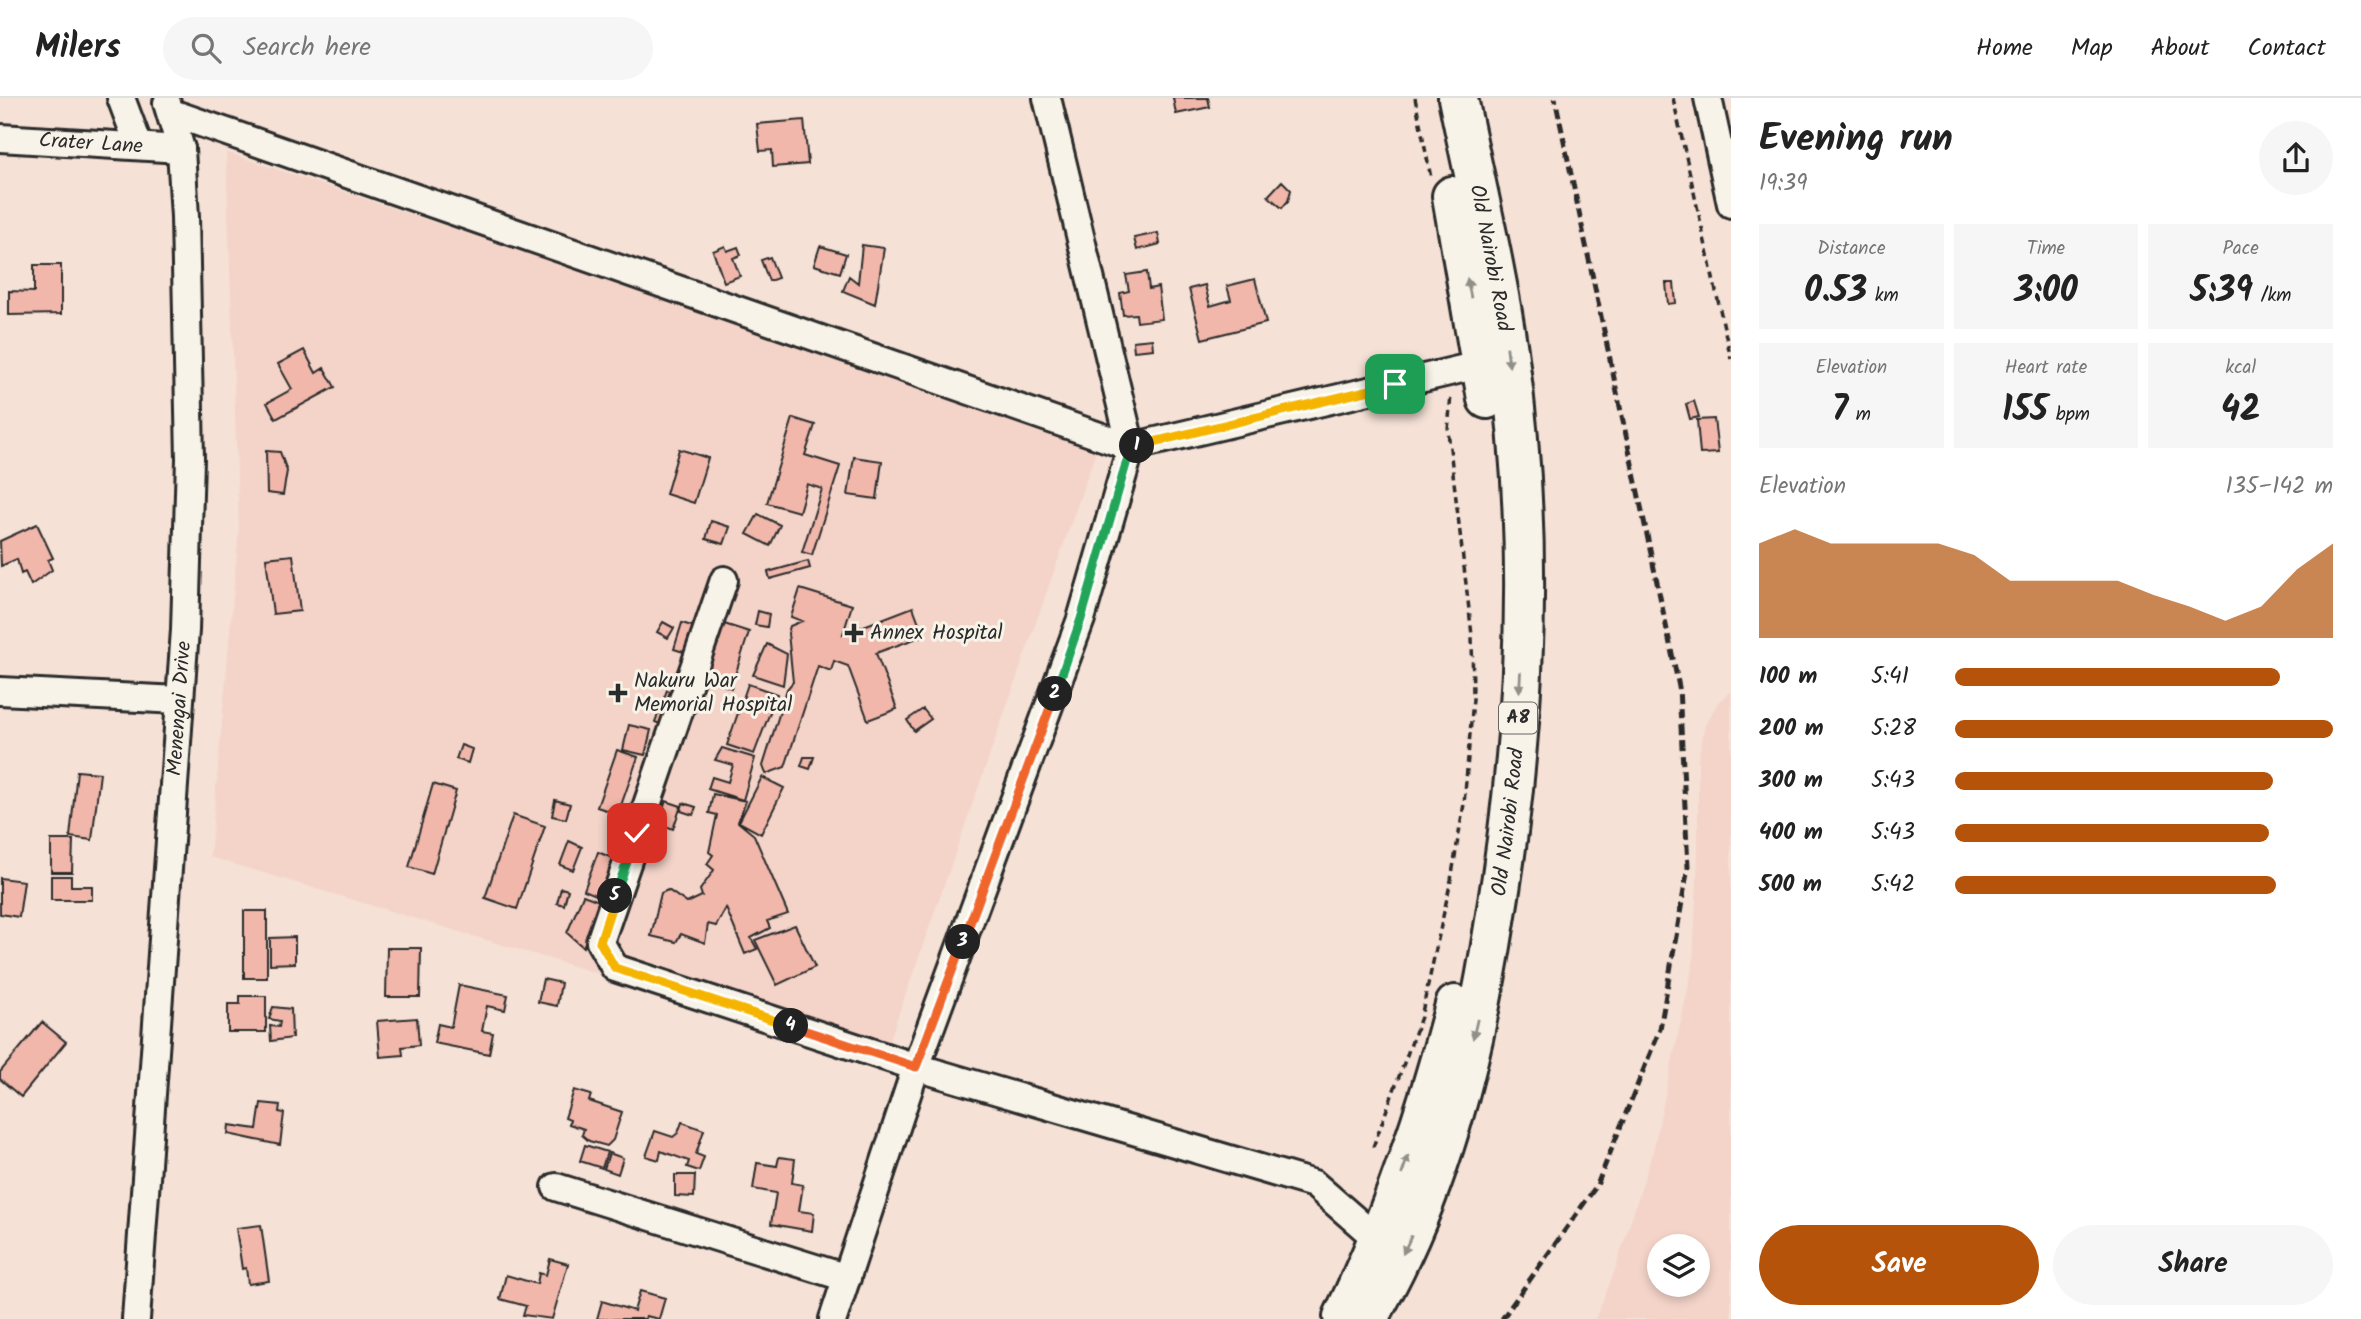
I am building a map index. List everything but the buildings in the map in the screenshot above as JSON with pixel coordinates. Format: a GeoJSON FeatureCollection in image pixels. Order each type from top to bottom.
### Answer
{"type":"FeatureCollection","features":[{"type":"Feature","properties":{"kind":"highway","name":"Old Nairobi Road"},"geometry":{"type":"LineString","coordinates":[[1342,1319],[1377,1239],[1408,1157],[1445,1045],[1460,989],[1486,799],[1499,609],[1497,522],[1483,364],[1432,98]]}},
{"type":"Feature","properties":{"kind":"highway","name":"Old Nairobi Road"},"geometry":{"type":"LineString","coordinates":[[1368,1319],[1407,1246],[1432,1187],[1461,1092],[1492,945],[1515,774],[1523,615],[1521,484],[1508,352],[1458,98]]}},
{"type":"Feature","properties":{"kind":"street"},"geometry":{"type":"LineString","coordinates":[[121,98],[139,146]]}},
{"type":"Feature","properties":{"kind":"street"},"geometry":{"type":"LineString","coordinates":[[833,1319],[916,1067],[1081,619],[1131,447],[1047,98]]}},
{"type":"Feature","properties":{"kind":"street"},"geometry":{"type":"LineString","coordinates":[[1708,98],[1731,204]]}},
{"type":"Feature","properties":{"kind":"street"},"geometry":{"type":"LineString","coordinates":[[168,106],[1131,447],[1483,364]]}},
{"type":"Feature","properties":{"kind":"street","name":"Menengai Drive"},"geometry":{"type":"LineString","coordinates":[[136,1319],[172,841],[178,700],[185,630],[190,459],[186,217],[181,149],[168,106]]}},
{"type":"Feature","properties":{"kind":"street","name":"Crater Lane"},"geometry":{"type":"LineString","coordinates":[[0,138],[181,149]]}},
{"type":"Feature","properties":{"kind":"street"},"geometry":{"type":"LineString","coordinates":[[724,580],[600,942],[615,968],[916,1067],[1314,1184],[1377,1239]]}},
{"type":"Feature","properties":{"kind":"street"},"geometry":{"type":"LineString","coordinates":[[0,691],[178,700]]}},
{"type":"Feature","properties":{"kind":"street"},"geometry":{"type":"LineString","coordinates":[[556,1187],[847,1278]]}},
{"type":"Feature","properties":{"kind":"path"},"geometry":{"type":"LineString","coordinates":[[1415,98],[1433,189]]}},
{"type":"Feature","properties":{"kind":"path"},"geometry":{"type":"LineString","coordinates":[[1674,98],[1731,359]]}},
{"type":"Feature","properties":{"kind":"path"},"geometry":{"type":"LineString","coordinates":[[1373,1147],[1421,1017],[1451,880],[1464,804],[1473,699],[1472,635],[1448,431],[1453,388]]}},
{"type":"Feature","properties":{"kind":"shaded area","name":"Nakuru War Memorial Hospital"},"geometry":{"type":"Polygon","coordinates":[[[226,152],[1098,446],[883,1059],[210,857],[239,530],[226,152]]]}},
{"type":"Feature","properties":{"kind":"shaded area"},"geometry":{"type":"Polygon","coordinates":[[[1731,692],[1731,1319],[1595,1319],[1614,1273],[1653,1151],[1693,965],[1698,855],[1698,759],[1705,725],[1719,701],[1731,692]]]}},
{"type":"Feature","properties":{"kind":"railway"},"geometry":{"type":"LineString","coordinates":[[1502,1319],[1597,1185],[1660,1029],[1688,867],[1679,687],[1555,98]]}},
{"type":"Feature","properties":{"kind":"place","name":"Annex Hospital"},"geometry":{"type":"Point","coordinates":[854,633]}},
{"type":"Feature","properties":{"kind":"place","name":"Nakuru War Memorial Hospital"},"geometry":{"type":"Point","coordinates":[618,693]}},
{"type":"Feature","properties":{"kind":"route"},"geometry":{"type":"LineString","coordinates":[[637,833],[600,942],[615,968],[916,1067],[1081,619],[1131,447],[1395,384]]}}]}
